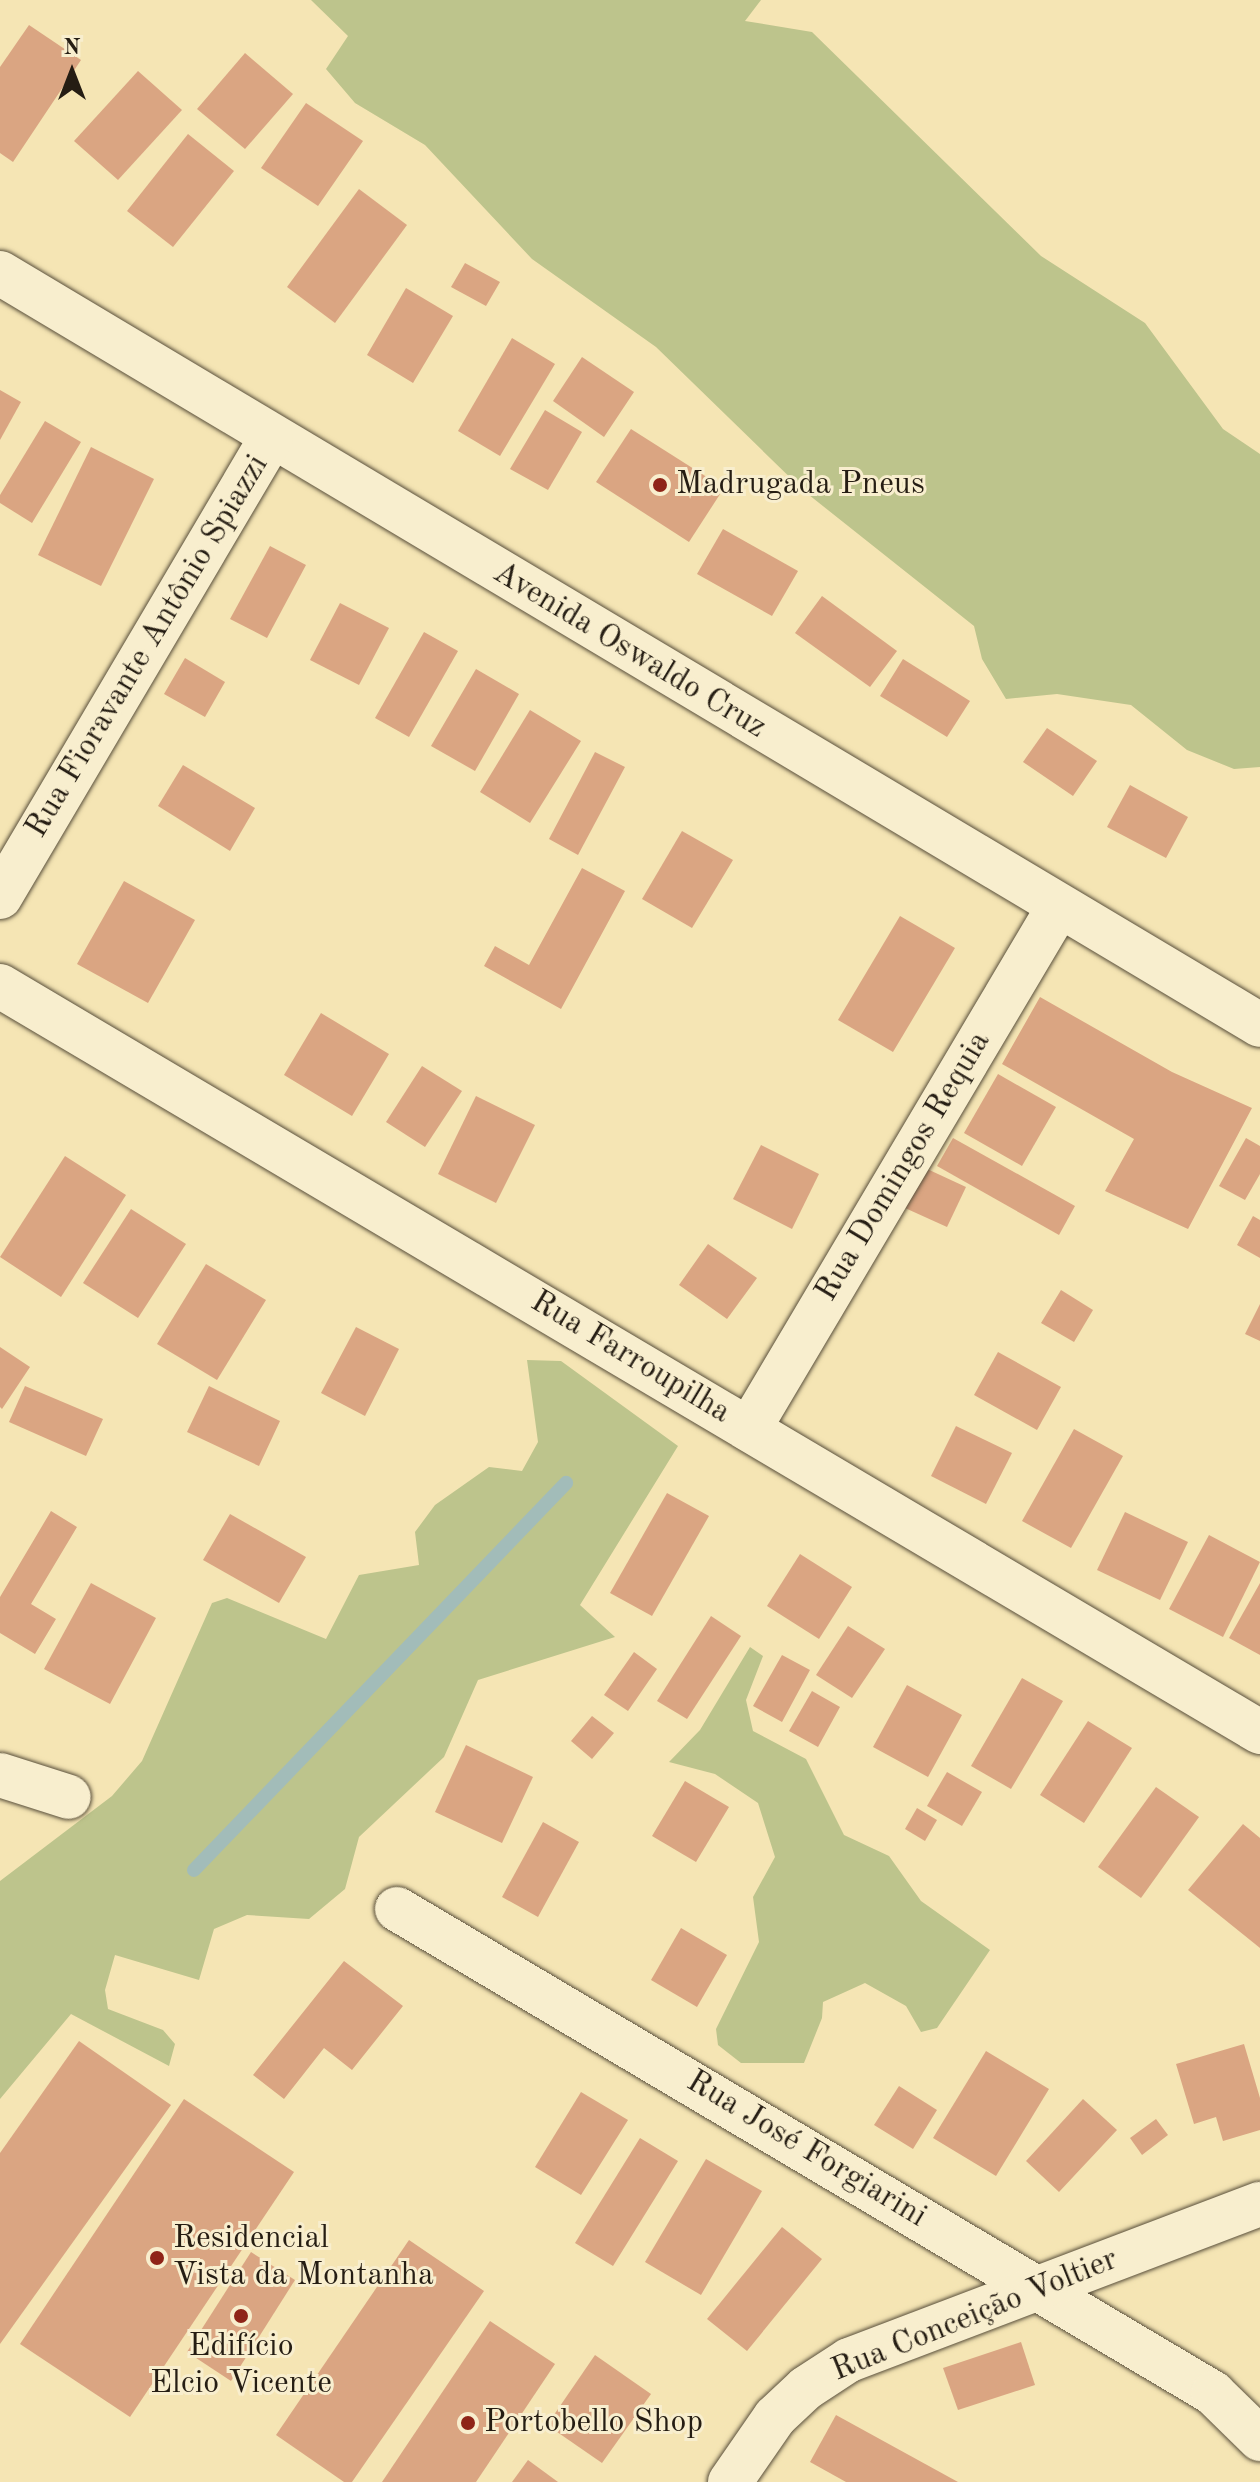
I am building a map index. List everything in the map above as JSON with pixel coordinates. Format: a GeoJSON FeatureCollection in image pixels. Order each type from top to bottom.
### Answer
{"type":"FeatureCollection","features":[{"type":"Feature","properties":{"kind":"street","name":"Avenida Oswaldo Cruz"},"geometry":{"type":"LineString","coordinates":[[0,273],[271,438],[1260,1025]]}},
{"type":"Feature","properties":{"kind":"street","name":"Rua Fioravante Antônio Spiazzi"},"geometry":{"type":"LineString","coordinates":[[0,897],[271,438]]}},
{"type":"Feature","properties":{"kind":"street","name":"Rua Domingos Requia"},"geometry":{"type":"LineString","coordinates":[[749,1429],[1059,906]]}},
{"type":"Feature","properties":{"kind":"street","name":"Rua Farroupilha"},"geometry":{"type":"LineString","coordinates":[[0,986],[1260,1732]]}},
{"type":"Feature","properties":{"kind":"street"},"geometry":{"type":"LineString","coordinates":[[0,1775],[69,1797]]}},
{"type":"Feature","properties":{"kind":"street","name":"Rua José Forgiarini"},"geometry":{"type":"LineString","coordinates":[[397,1909],[1213,2393],[1260,2439]]}},
{"type":"Feature","properties":{"kind":"street","name":"Rua Conceição Voltier"},"geometry":{"type":"LineString","coordinates":[[730,2482],[775,2417],[806,2388],[838,2367],[1260,2204]]}},
{"type":"Feature","properties":{"kind":"green space"},"geometry":{"type":"Polygon","coordinates":[[[311,0],[761,0],[745,21],[812,32],[1041,256],[1145,323],[1223,429],[1260,454],[1260,767],[1234,769],[1187,750],[1131,705],[1057,694],[1006,699],[982,659],[974,626],[804,491],[656,347],[532,259],[425,145],[355,103],[326,69],[348,36],[311,0]]]}},
{"type":"Feature","properties":{"kind":"green space"},"geometry":{"type":"Polygon","coordinates":[[[527,1360],[561,1361],[678,1446],[580,1605],[615,1637],[478,1680],[444,1757],[359,1837],[345,1889],[309,1919],[247,1915],[214,1929],[199,1980],[115,1955],[105,1990],[108,2009],[163,2030],[175,2044],[169,2066],[71,2014],[0,2099],[0,1881],[112,1796],[142,1761],[212,1603],[227,1598],[326,1639],[359,1575],[419,1565],[415,1532],[435,1505],[489,1467],[522,1471],[538,1442],[527,1360]]]}},
{"type":"Feature","properties":{"kind":"green space"},"geometry":{"type":"Polygon","coordinates":[[[750,1647],[763,1656],[746,1700],[753,1731],[806,1759],[844,1835],[889,1856],[921,1901],[990,1950],[937,2028],[921,2032],[906,2006],[865,1983],[823,2002],[822,2018],[804,2063],[741,2063],[718,2045],[716,2029],[759,1942],[753,1897],[775,1857],[758,1803],[715,1774],[669,1762],[700,1730],[750,1647]]]}},
{"type":"Feature","properties":{"kind":"building"},"geometry":{"type":"Polygon","coordinates":[[[29,25],[81,60],[13,162],[0,153],[0,67],[29,25]]]}},
{"type":"Feature","properties":{"kind":"building"},"geometry":{"type":"Polygon","coordinates":[[[245,53],[293,94],[245,149],[197,109],[245,53]]]}},
{"type":"Feature","properties":{"kind":"building"},"geometry":{"type":"Polygon","coordinates":[[[138,71],[182,110],[118,180],[74,141],[138,71]]]}},
{"type":"Feature","properties":{"kind":"building"},"geometry":{"type":"Polygon","coordinates":[[[306,103],[363,141],[318,206],[261,168],[306,103]]]}},
{"type":"Feature","properties":{"kind":"building"},"geometry":{"type":"Polygon","coordinates":[[[188,134],[234,171],[173,247],[127,211],[188,134]]]}},
{"type":"Feature","properties":{"kind":"building"},"geometry":{"type":"Polygon","coordinates":[[[359,189],[407,225],[335,323],[287,287],[359,189]]]}},
{"type":"Feature","properties":{"kind":"building"},"geometry":{"type":"Polygon","coordinates":[[[465,263],[500,282],[486,306],[451,287],[465,263]]]}},
{"type":"Feature","properties":{"kind":"building"},"geometry":{"type":"Polygon","coordinates":[[[406,288],[453,316],[413,383],[367,355],[406,288]]]}},
{"type":"Feature","properties":{"kind":"building"},"geometry":{"type":"Polygon","coordinates":[[[512,338],[555,364],[500,456],[458,431],[512,338]]]}},
{"type":"Feature","properties":{"kind":"building"},"geometry":{"type":"Polygon","coordinates":[[[582,357],[634,392],[604,437],[553,401],[582,357]]]}},
{"type":"Feature","properties":{"kind":"building"},"geometry":{"type":"Polygon","coordinates":[[[0,390],[21,402],[0,440],[0,390]]]}},
{"type":"Feature","properties":{"kind":"building"},"geometry":{"type":"Polygon","coordinates":[[[545,410],[582,432],[548,490],[510,469],[545,410]]]}},
{"type":"Feature","properties":{"kind":"building"},"geometry":{"type":"Polygon","coordinates":[[[45,421],[81,442],[32,523],[0,503],[0,495],[45,421]]]}},
{"type":"Feature","properties":{"kind":"building","name":"Madrugada Pneus"},"geometry":{"type":"Polygon","coordinates":[[[631,429],[724,488],[689,542],[596,482],[631,429]]]}},
{"type":"Feature","properties":{"kind":"building"},"geometry":{"type":"Polygon","coordinates":[[[91,447],[154,479],[101,586],[38,555],[91,447]]]}},
{"type":"Feature","properties":{"kind":"building"},"geometry":{"type":"Polygon","coordinates":[[[723,529],[798,571],[772,616],[697,574],[723,529]]]}},
{"type":"Feature","properties":{"kind":"building"},"geometry":{"type":"Polygon","coordinates":[[[270,546],[306,565],[267,638],[230,619],[270,546]]]}},
{"type":"Feature","properties":{"kind":"building"},"geometry":{"type":"Polygon","coordinates":[[[822,596],[897,651],[870,687],[795,633],[822,596]]]}},
{"type":"Feature","properties":{"kind":"building"},"geometry":{"type":"Polygon","coordinates":[[[340,603],[389,628],[359,685],[310,660],[340,603]]]}},
{"type":"Feature","properties":{"kind":"building"},"geometry":{"type":"Polygon","coordinates":[[[424,632],[458,651],[409,737],[375,718],[424,632]]]}},
{"type":"Feature","properties":{"kind":"building"},"geometry":{"type":"Polygon","coordinates":[[[185,658],[225,682],[205,717],[164,694],[185,658]]]}},
{"type":"Feature","properties":{"kind":"building"},"geometry":{"type":"Polygon","coordinates":[[[903,659],[970,701],[947,737],[880,696],[903,659]]]}},
{"type":"Feature","properties":{"kind":"building"},"geometry":{"type":"Polygon","coordinates":[[[476,669],[519,694],[475,771],[431,746],[476,669]]]}},
{"type":"Feature","properties":{"kind":"building"},"geometry":{"type":"Polygon","coordinates":[[[530,710],[581,741],[530,823],[480,792],[530,710]]]}},
{"type":"Feature","properties":{"kind":"building"},"geometry":{"type":"Polygon","coordinates":[[[1047,728],[1097,761],[1073,796],[1023,762],[1047,728]]]}},
{"type":"Feature","properties":{"kind":"building"},"geometry":{"type":"Polygon","coordinates":[[[595,752],[625,767],[578,855],[549,839],[595,752]]]}},
{"type":"Feature","properties":{"kind":"building"},"geometry":{"type":"Polygon","coordinates":[[[183,765],[255,808],[230,851],[158,806],[183,765]]]}},
{"type":"Feature","properties":{"kind":"building"},"geometry":{"type":"Polygon","coordinates":[[[1130,785],[1188,817],[1166,858],[1107,827],[1130,785]]]}},
{"type":"Feature","properties":{"kind":"building"},"geometry":{"type":"Polygon","coordinates":[[[682,831],[733,860],[692,928],[642,899],[682,831]]]}},
{"type":"Feature","properties":{"kind":"building"},"geometry":{"type":"Polygon","coordinates":[[[582,868],[625,891],[561,1009],[484,966],[495,946],[529,965],[582,868]]]}},
{"type":"Feature","properties":{"kind":"building"},"geometry":{"type":"Polygon","coordinates":[[[124,881],[195,920],[148,1003],[77,964],[124,881]]]}},
{"type":"Feature","properties":{"kind":"building"},"geometry":{"type":"Polygon","coordinates":[[[900,916],[955,948],[893,1052],[838,1020],[900,916]]]}},
{"type":"Feature","properties":{"kind":"building"},"geometry":{"type":"Polygon","coordinates":[[[1040,997],[1172,1072],[1252,1108],[1188,1229],[1105,1191],[1134,1139],[1002,1064],[1040,997]]]}},
{"type":"Feature","properties":{"kind":"building"},"geometry":{"type":"Polygon","coordinates":[[[321,1013],[389,1054],[352,1116],[284,1075],[321,1013]]]}},
{"type":"Feature","properties":{"kind":"building"},"geometry":{"type":"Polygon","coordinates":[[[422,1066],[462,1091],[425,1147],[386,1122],[422,1066]]]}},
{"type":"Feature","properties":{"kind":"building"},"geometry":{"type":"Polygon","coordinates":[[[998,1074],[1056,1107],[1022,1166],[964,1133],[998,1074]]]}},
{"type":"Feature","properties":{"kind":"building"},"geometry":{"type":"Polygon","coordinates":[[[476,1096],[535,1125],[496,1203],[438,1174],[476,1096]]]}},
{"type":"Feature","properties":{"kind":"building"},"geometry":{"type":"Polygon","coordinates":[[[953,1138],[1075,1206],[1059,1235],[937,1166],[953,1138]]]}},
{"type":"Feature","properties":{"kind":"building"},"geometry":{"type":"Polygon","coordinates":[[[1246,1138],[1260,1146],[1260,1174],[1245,1200],[1219,1186],[1246,1138]]]}},
{"type":"Feature","properties":{"kind":"building"},"geometry":{"type":"Polygon","coordinates":[[[761,1145],[819,1174],[792,1229],[733,1199],[761,1145]]]}},
{"type":"Feature","properties":{"kind":"building"},"geometry":{"type":"Polygon","coordinates":[[[65,1156],[126,1195],[61,1297],[0,1257],[65,1156]]]}},
{"type":"Feature","properties":{"kind":"building"},"geometry":{"type":"Polygon","coordinates":[[[925,1168],[966,1187],[947,1227],[905,1208],[925,1168]]]}},
{"type":"Feature","properties":{"kind":"building"},"geometry":{"type":"Polygon","coordinates":[[[131,1209],[186,1244],[138,1318],[83,1283],[131,1209]]]}},
{"type":"Feature","properties":{"kind":"building"},"geometry":{"type":"Polygon","coordinates":[[[1253,1216],[1260,1220],[1260,1258],[1237,1245],[1253,1216]]]}},
{"type":"Feature","properties":{"kind":"building"},"geometry":{"type":"Polygon","coordinates":[[[708,1244],[757,1278],[727,1319],[679,1285],[708,1244]]]}},
{"type":"Feature","properties":{"kind":"building"},"geometry":{"type":"Polygon","coordinates":[[[206,1264],[266,1300],[217,1380],[157,1344],[206,1264]]]}},
{"type":"Feature","properties":{"kind":"building"},"geometry":{"type":"Polygon","coordinates":[[[1061,1290],[1093,1310],[1074,1342],[1041,1323],[1061,1290]]]}},
{"type":"Feature","properties":{"kind":"building"},"geometry":{"type":"Polygon","coordinates":[[[1260,1304],[1260,1341],[1245,1334],[1260,1304]]]}},
{"type":"Feature","properties":{"kind":"building"},"geometry":{"type":"Polygon","coordinates":[[[356,1327],[399,1349],[365,1416],[321,1393],[356,1327]]]}},
{"type":"Feature","properties":{"kind":"building"},"geometry":{"type":"Polygon","coordinates":[[[0,1347],[30,1367],[2,1409],[0,1407],[0,1347]]]}},
{"type":"Feature","properties":{"kind":"building"},"geometry":{"type":"Polygon","coordinates":[[[998,1352],[1061,1387],[1037,1430],[974,1395],[998,1352]]]}},
{"type":"Feature","properties":{"kind":"building"},"geometry":{"type":"Polygon","coordinates":[[[25,1386],[103,1419],[86,1456],[9,1422],[25,1386]]]}},
{"type":"Feature","properties":{"kind":"building"},"geometry":{"type":"Polygon","coordinates":[[[209,1386],[280,1421],[259,1466],[187,1432],[209,1386]]]}},
{"type":"Feature","properties":{"kind":"building"},"geometry":{"type":"Polygon","coordinates":[[[956,1426],[1012,1453],[986,1504],[931,1476],[956,1426]]]}},
{"type":"Feature","properties":{"kind":"building"},"geometry":{"type":"Polygon","coordinates":[[[1074,1429],[1123,1456],[1071,1548],[1022,1521],[1074,1429]]]}},
{"type":"Feature","properties":{"kind":"building"},"geometry":{"type":"Polygon","coordinates":[[[667,1493],[709,1516],[652,1616],[610,1593],[667,1493]]]}},
{"type":"Feature","properties":{"kind":"building"},"geometry":{"type":"Polygon","coordinates":[[[51,1511],[77,1527],[31,1604],[56,1619],[35,1654],[0,1633],[0,1597],[51,1511]]]}},
{"type":"Feature","properties":{"kind":"building"},"geometry":{"type":"Polygon","coordinates":[[[1125,1512],[1188,1542],[1160,1600],[1097,1570],[1125,1512]]]}},
{"type":"Feature","properties":{"kind":"building"},"geometry":{"type":"Polygon","coordinates":[[[230,1514],[306,1557],[279,1603],[203,1560],[230,1514]]]}},
{"type":"Feature","properties":{"kind":"building"},"geometry":{"type":"Polygon","coordinates":[[[1209,1535],[1260,1562],[1223,1637],[1169,1609],[1209,1535]]]}},
{"type":"Feature","properties":{"kind":"building"},"geometry":{"type":"Polygon","coordinates":[[[800,1554],[852,1587],[819,1639],[767,1606],[800,1554]]]}},
{"type":"Feature","properties":{"kind":"building"},"geometry":{"type":"Polygon","coordinates":[[[91,1583],[156,1618],[110,1704],[44,1669],[91,1583]]]}},
{"type":"Feature","properties":{"kind":"building"},"geometry":{"type":"Polygon","coordinates":[[[1260,1583],[1260,1655],[1229,1638],[1260,1583]]]}},
{"type":"Feature","properties":{"kind":"building"},"geometry":{"type":"Polygon","coordinates":[[[711,1616],[741,1636],[687,1719],[657,1701],[711,1616]]]}},
{"type":"Feature","properties":{"kind":"building"},"geometry":{"type":"Polygon","coordinates":[[[848,1626],[885,1649],[852,1698],[816,1675],[848,1626]]]}},
{"type":"Feature","properties":{"kind":"building"},"geometry":{"type":"Polygon","coordinates":[[[634,1652],[657,1669],[628,1711],[604,1695],[634,1652]]]}},
{"type":"Feature","properties":{"kind":"building"},"geometry":{"type":"Polygon","coordinates":[[[782,1655],[810,1670],[782,1722],[753,1706],[782,1655]]]}},
{"type":"Feature","properties":{"kind":"building"},"geometry":{"type":"Polygon","coordinates":[[[1022,1678],[1063,1701],[1011,1789],[971,1766],[1022,1678]]]}},
{"type":"Feature","properties":{"kind":"building"},"geometry":{"type":"Polygon","coordinates":[[[907,1685],[962,1715],[928,1777],[873,1747],[907,1685]]]}},
{"type":"Feature","properties":{"kind":"building"},"geometry":{"type":"Polygon","coordinates":[[[812,1691],[840,1707],[818,1747],[789,1731],[812,1691]]]}},
{"type":"Feature","properties":{"kind":"building"},"geometry":{"type":"Polygon","coordinates":[[[592,1716],[614,1733],[592,1759],[571,1741],[592,1716]]]}},
{"type":"Feature","properties":{"kind":"building"},"geometry":{"type":"Polygon","coordinates":[[[1088,1721],[1132,1748],[1084,1823],[1040,1795],[1088,1721]]]}},
{"type":"Feature","properties":{"kind":"building"},"geometry":{"type":"Polygon","coordinates":[[[466,1745],[533,1777],[502,1843],[435,1812],[466,1745]]]}},
{"type":"Feature","properties":{"kind":"building"},"geometry":{"type":"Polygon","coordinates":[[[947,1772],[982,1792],[962,1826],[927,1806],[947,1772]]]}},
{"type":"Feature","properties":{"kind":"building"},"geometry":{"type":"Polygon","coordinates":[[[685,1781],[729,1807],[696,1862],[652,1836],[685,1781]]]}},
{"type":"Feature","properties":{"kind":"building"},"geometry":{"type":"Polygon","coordinates":[[[1156,1787],[1199,1817],[1141,1898],[1098,1867],[1156,1787]]]}},
{"type":"Feature","properties":{"kind":"building"},"geometry":{"type":"Polygon","coordinates":[[[917,1808],[937,1820],[925,1841],[905,1829],[917,1808]]]}},
{"type":"Feature","properties":{"kind":"building"},"geometry":{"type":"Polygon","coordinates":[[[543,1822],[579,1842],[538,1917],[502,1897],[543,1822]]]}},
{"type":"Feature","properties":{"kind":"building"},"geometry":{"type":"Polygon","coordinates":[[[1243,1824],[1260,1838],[1260,1948],[1188,1890],[1243,1824]]]}},
{"type":"Feature","properties":{"kind":"building"},"geometry":{"type":"Polygon","coordinates":[[[681,1928],[727,1955],[697,2007],[651,1980],[681,1928]]]}},
{"type":"Feature","properties":{"kind":"building"},"geometry":{"type":"Polygon","coordinates":[[[344,1961],[403,2006],[352,2070],[324,2048],[284,2099],[253,2075],[344,1961]]]}},
{"type":"Feature","properties":{"kind":"building"},"geometry":{"type":"Polygon","coordinates":[[[79,2041],[171,2105],[0,2344],[0,2153],[79,2041]]]}},
{"type":"Feature","properties":{"kind":"building"},"geometry":{"type":"Polygon","coordinates":[[[1244,2044],[1260,2098],[1260,2130],[1223,2141],[1216,2117],[1194,2124],[1176,2064],[1244,2044]]]}},
{"type":"Feature","properties":{"kind":"building"},"geometry":{"type":"Polygon","coordinates":[[[986,2051],[1049,2089],[996,2176],[933,2138],[986,2051]]]}},
{"type":"Feature","properties":{"kind":"building"},"geometry":{"type":"Polygon","coordinates":[[[899,2086],[937,2110],[913,2149],[874,2125],[899,2086]]]}},
{"type":"Feature","properties":{"kind":"building"},"geometry":{"type":"Polygon","coordinates":[[[581,2092],[628,2120],[581,2195],[535,2167],[581,2092]]]}},
{"type":"Feature","properties":{"kind":"building","name":"Residencial Vista da Montanha"},"geometry":{"type":"Polygon","coordinates":[[[184,2099],[294,2172],[130,2417],[20,2344],[184,2099]]]}},
{"type":"Feature","properties":{"kind":"building"},"geometry":{"type":"Polygon","coordinates":[[[1083,2099],[1117,2130],[1059,2192],[1026,2161],[1083,2099]]]}},
{"type":"Feature","properties":{"kind":"building"},"geometry":{"type":"Polygon","coordinates":[[[1156,2119],[1168,2135],[1142,2155],[1130,2138],[1156,2119]]]}},
{"type":"Feature","properties":{"kind":"building"},"geometry":{"type":"Polygon","coordinates":[[[640,2138],[678,2161],[613,2266],[575,2243],[640,2138]]]}},
{"type":"Feature","properties":{"kind":"building"},"geometry":{"type":"Polygon","coordinates":[[[706,2159],[762,2191],[701,2295],[645,2262],[706,2159]]]}},
{"type":"Feature","properties":{"kind":"building"},"geometry":{"type":"Polygon","coordinates":[[[782,2227],[822,2259],[747,2351],[707,2319],[782,2227]]]}},
{"type":"Feature","properties":{"kind":"building"},"geometry":{"type":"Polygon","coordinates":[[[409,2240],[484,2291],[352,2482],[344,2482],[276,2435],[409,2240]]]}},
{"type":"Feature","properties":{"kind":"building","name":"Edifício Elcio Vicente"},"geometry":{"type":"Polygon","coordinates":[[[251,2252],[295,2280],[231,2381],[187,2352],[251,2252]]]}},
{"type":"Feature","properties":{"kind":"building","name":"Portobello Shop"},"geometry":{"type":"Polygon","coordinates":[[[490,2321],[555,2364],[476,2482],[382,2482],[490,2321]]]}},
{"type":"Feature","properties":{"kind":"building"},"geometry":{"type":"Polygon","coordinates":[[[1021,2342],[1035,2385],[958,2410],[943,2368],[1021,2342]]]}},
{"type":"Feature","properties":{"kind":"building"},"geometry":{"type":"Polygon","coordinates":[[[595,2355],[651,2394],[602,2463],[547,2425],[595,2355]]]}},
{"type":"Feature","properties":{"kind":"building"},"geometry":{"type":"Polygon","coordinates":[[[836,2415],[958,2482],[846,2482],[810,2462],[836,2415]]]}},
{"type":"Feature","properties":{"kind":"building"},"geometry":{"type":"Polygon","coordinates":[[[528,2460],[558,2482],[512,2482],[528,2460]]]}},
{"type":"Feature","properties":{"kind":"waterway"},"geometry":{"type":"LineString","coordinates":[[194,1870],[566,1483]]}},
{"type":"Feature","properties":{"kind":"place","name":"Madrugada Pneus"},"geometry":{"type":"Point","coordinates":[660,485]}},
{"type":"Feature","properties":{"kind":"place","name":"Residencial Vista da Montanha"},"geometry":{"type":"Point","coordinates":[157,2258]}},
{"type":"Feature","properties":{"kind":"place","name":"Edifício Elcio Vicente"},"geometry":{"type":"Point","coordinates":[241,2316]}},
{"type":"Feature","properties":{"kind":"place","name":"Portobello Shop"},"geometry":{"type":"Point","coordinates":[468,2423]}}]}
